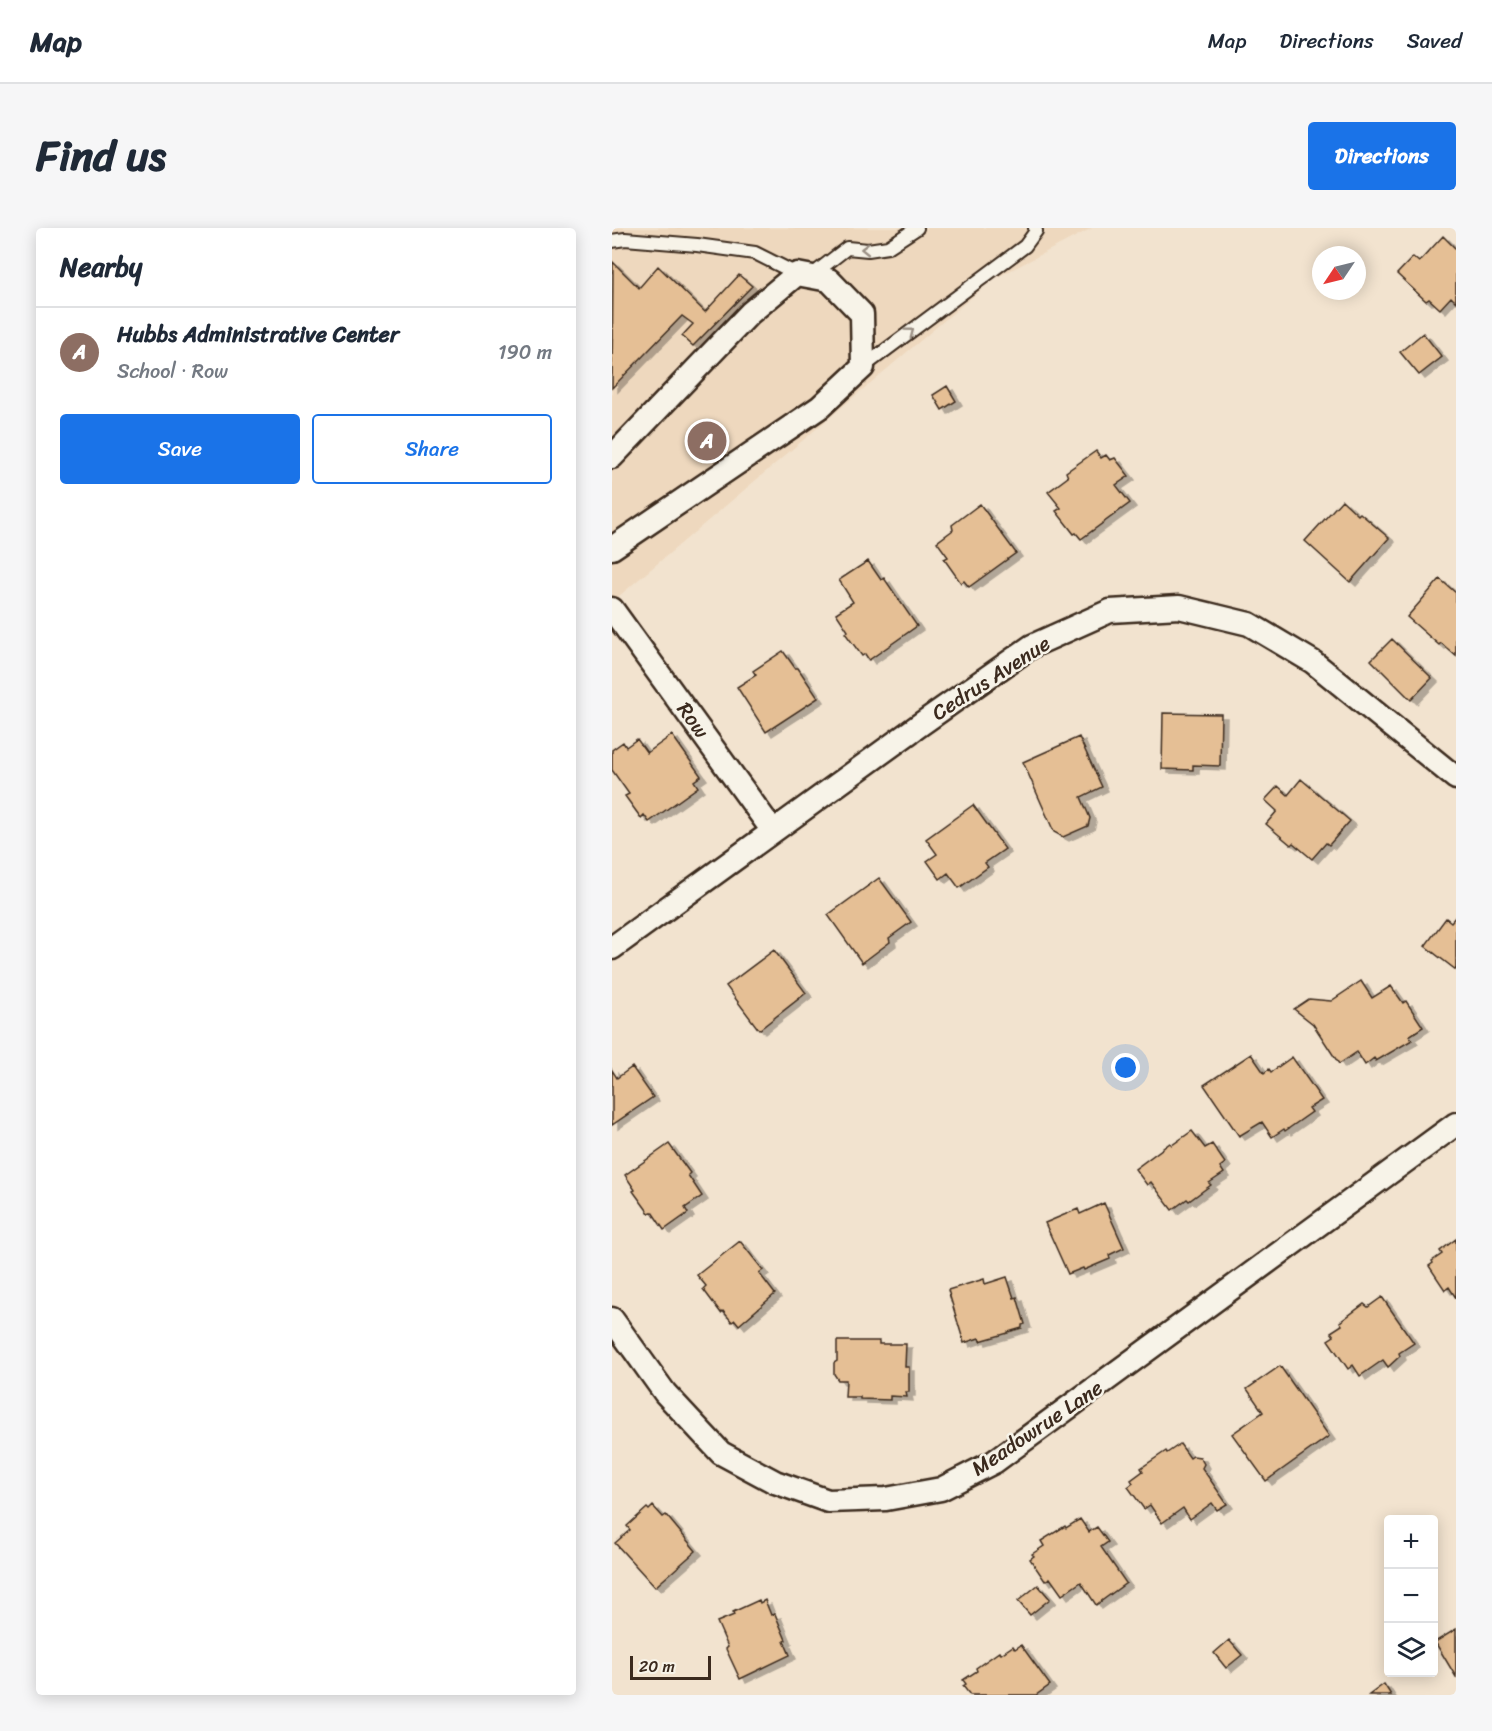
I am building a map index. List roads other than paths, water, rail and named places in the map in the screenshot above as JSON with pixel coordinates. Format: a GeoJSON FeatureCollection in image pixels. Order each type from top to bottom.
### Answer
{"type":"FeatureCollection","features":[{"type":"Feature","properties":{"kind":"street"},"geometry":{"type":"LineString","coordinates":[[612,457],[750,313],[804,275],[829,280],[862,314],[863,367],[820,407],[612,548]]}},
{"type":"Feature","properties":{"kind":"street","name":"Cedrus Avenue"},"geometry":{"type":"LineString","coordinates":[[612,948],[1032,646],[1110,611],[1179,607],[1249,624],[1313,662],[1456,778]]}},
{"type":"Feature","properties":{"kind":"street","name":"Row"},"geometry":{"type":"LineString","coordinates":[[612,609],[773,831]]}},
{"type":"Feature","properties":{"kind":"street","name":"Meadowrue Lane"},"geometry":{"type":"LineString","coordinates":[[612,1319],[664,1393],[721,1453],[775,1482],[828,1501],[886,1499],[941,1489],[994,1462],[1456,1124]]}},
{"type":"Feature","properties":{"kind":"lane"},"geometry":{"type":"LineString","coordinates":[[612,241],[625,239],[685,244],[755,253],[804,275],[847,248],[868,250],[888,247],[917,228]]}},
{"type":"Feature","properties":{"kind":"lane"},"geometry":{"type":"LineString","coordinates":[[863,367],[1025,246],[1036,231],[1035,228]]}},
{"type":"Feature","properties":{"kind":"place","name":"Hubbs Administrative Center"},"geometry":{"type":"Point","coordinates":[707,441]}}]}
